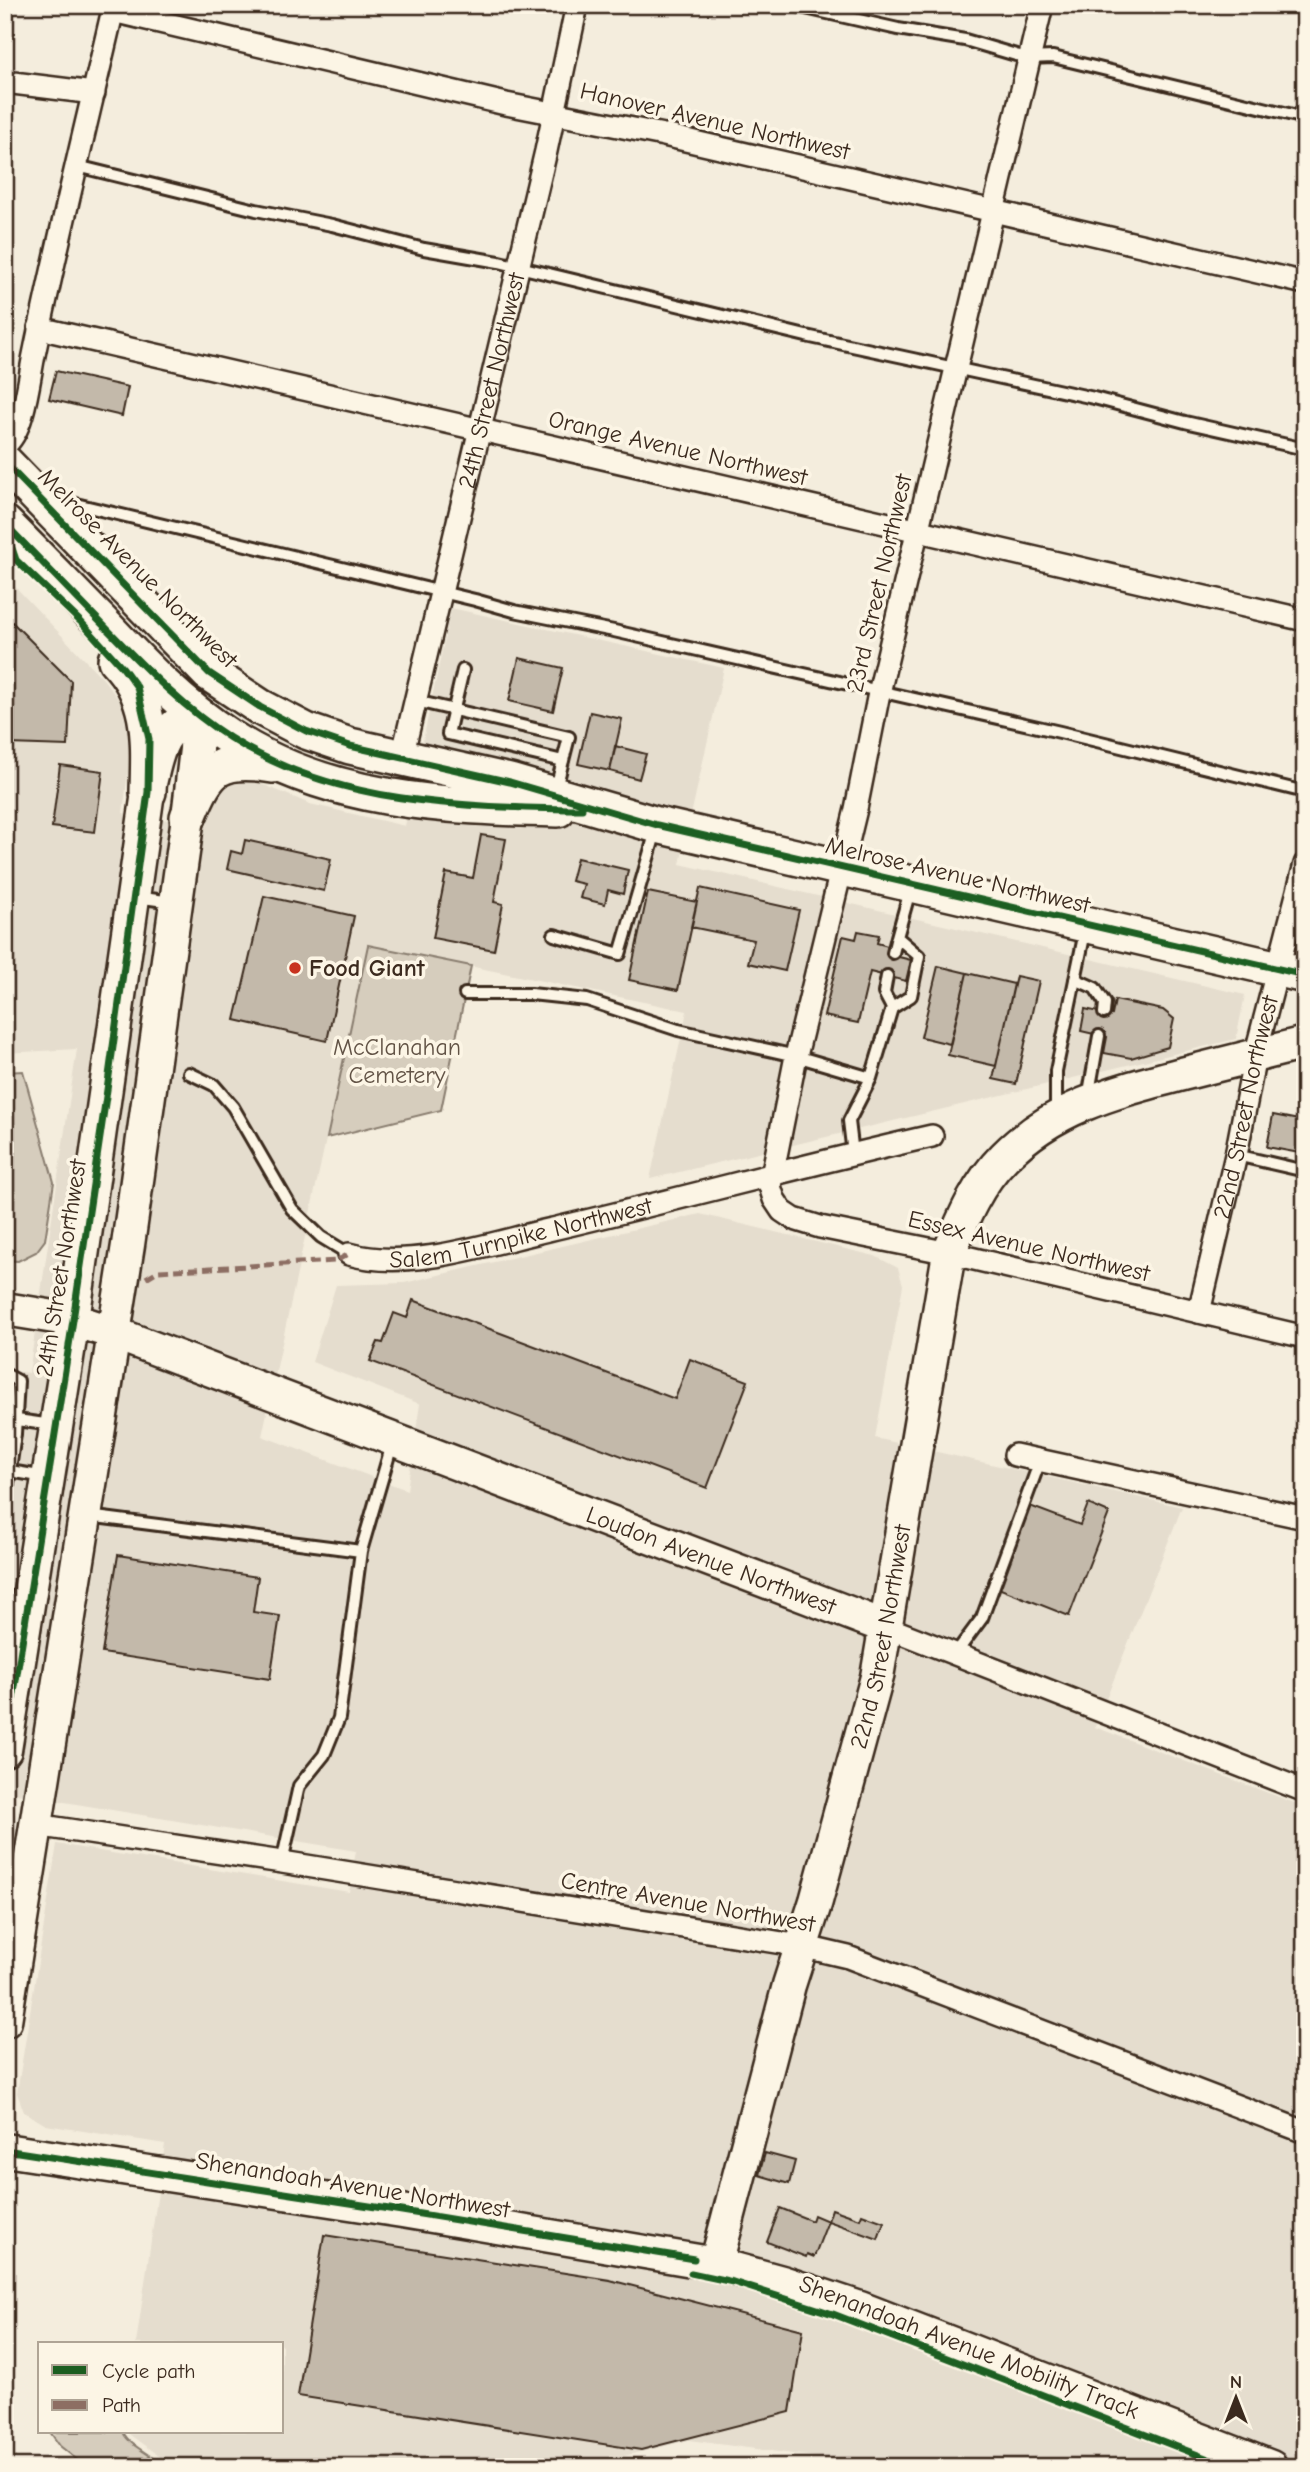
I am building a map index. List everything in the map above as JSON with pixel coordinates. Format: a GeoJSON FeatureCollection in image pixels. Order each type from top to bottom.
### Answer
{"type":"FeatureCollection","features":[{"type":"Feature","properties":{"kind":"main road","name":"Melrose Avenue Northwest"},"geometry":{"type":"LineString","coordinates":[[5,463],[209,673],[260,707],[306,731],[349,746],[555,795],[657,825],[1292,972]]}},
{"type":"Feature","properties":{"kind":"main road","name":"Melrose Avenue Northwest"},"geometry":{"type":"LineString","coordinates":[[5,526],[158,681],[231,738],[287,767],[341,786],[415,801],[510,808],[603,810]]}},
{"type":"Feature","properties":{"kind":"main road"},"geometry":{"type":"LineString","coordinates":[[5,526],[16,560],[82,623],[123,667],[137,687],[149,739],[148,792]]}},
{"type":"Feature","properties":{"kind":"main road"},"geometry":{"type":"LineString","coordinates":[[167,630],[188,666],[197,713],[218,711],[241,716],[303,748],[356,766],[374,769],[402,757]]}},
{"type":"Feature","properties":{"kind":"main road"},"geometry":{"type":"LineString","coordinates":[[188,817],[200,789],[214,770],[235,762],[249,761],[287,767]]}},
{"type":"Feature","properties":{"kind":"street","name":"24th Street Northwest"},"geometry":{"type":"LineString","coordinates":[[402,757],[519,267],[577,5]]}},
{"type":"Feature","properties":{"kind":"street","name":"23rd Street Northwest"},"geometry":{"type":"LineString","coordinates":[[771,1174],[796,1056],[856,809],[879,693],[1042,5]]}},
{"type":"Feature","properties":{"kind":"street","name":"Hanover Avenue Northwest"},"geometry":{"type":"LineString","coordinates":[[113,8],[506,104],[554,112],[1305,283]]}},
{"type":"Feature","properties":{"kind":"street"},"geometry":{"type":"LineString","coordinates":[[5,444],[14,437],[21,414],[113,8]]}},
{"type":"Feature","properties":{"kind":"street"},"geometry":{"type":"LineString","coordinates":[[5,82],[94,93]]}},
{"type":"Feature","properties":{"kind":"street","name":"Orange Avenue Northwest"},"geometry":{"type":"LineString","coordinates":[[39,328],[1305,620]]}},
{"type":"Feature","properties":{"kind":"street","name":"24th Street Northwest"},"geometry":{"type":"LineString","coordinates":[[5,1750],[10,1688],[73,1321],[148,792],[160,745],[168,731],[181,719],[197,713]]}},
{"type":"Feature","properties":{"kind":"street"},"geometry":{"type":"LineString","coordinates":[[5,2021],[114,1333],[188,817],[197,713]]}},
{"type":"Feature","properties":{"kind":"street","name":"22nd Street Northwest"},"geometry":{"type":"LineString","coordinates":[[1199,1312],[1236,1154],[1255,1056],[1292,972],[1305,864]]}},
{"type":"Feature","properties":{"kind":"street"},"geometry":{"type":"LineString","coordinates":[[1255,1056],[1305,1043]]}},
{"type":"Feature","properties":{"kind":"street","name":"22nd Street Northwest"},"geometry":{"type":"LineString","coordinates":[[716,2264],[789,1985],[816,1901],[873,1690],[949,1253],[964,1215],[984,1182],[1003,1158],[1056,1115],[1132,1087],[1255,1056]]}},
{"type":"Feature","properties":{"kind":"street","name":"Salem Turnpike Northwest"},"geometry":{"type":"LineString","coordinates":[[349,1254],[391,1261],[435,1255],[613,1215],[932,1136]]}},
{"type":"Feature","properties":{"kind":"street","name":"Essex Avenue Northwest"},"geometry":{"type":"LineString","coordinates":[[771,1174],[770,1185],[774,1199],[782,1211],[794,1219],[820,1227],[949,1253],[1305,1337]]}},
{"type":"Feature","properties":{"kind":"street"},"geometry":{"type":"LineString","coordinates":[[5,1309],[73,1321],[114,1333]]}},
{"type":"Feature","properties":{"kind":"street","name":"Loudon Avenue Northwest"},"geometry":{"type":"LineString","coordinates":[[114,1333],[956,1653],[1305,1791]]}},
{"type":"Feature","properties":{"kind":"street"},"geometry":{"type":"LineString","coordinates":[[1015,1455],[1305,1518]]}},
{"type":"Feature","properties":{"kind":"street","name":"Centre Avenue Northwest"},"geometry":{"type":"LineString","coordinates":[[36,1825],[801,1946],[848,1957],[1305,2132]]}},
{"type":"Feature","properties":{"kind":"street","name":"Shenandoah Avenue Northwest"},"geometry":{"type":"LineString","coordinates":[[5,2150],[402,2211],[716,2264],[860,2308],[1271,2467]]}},
{"type":"Feature","properties":{"kind":"lane"},"geometry":{"type":"LineString","coordinates":[[792,5],[898,29],[965,40],[1029,58],[1053,57],[1305,118]]}},
{"type":"Feature","properties":{"kind":"lane"},"geometry":{"type":"LineString","coordinates":[[77,166],[256,211],[332,225],[424,250],[519,267],[806,336],[1094,398],[1305,449]]}},
{"type":"Feature","properties":{"kind":"lane"},"geometry":{"type":"LineString","coordinates":[[38,495],[514,611],[1060,733],[1305,792]]}},
{"type":"Feature","properties":{"kind":"lane"},"geometry":{"type":"LineString","coordinates":[[463,670],[448,734],[563,761]]}},
{"type":"Feature","properties":{"kind":"lane"},"geometry":{"type":"LineString","coordinates":[[416,701],[569,737],[555,795]]}},
{"type":"Feature","properties":{"kind":"lane"},"geometry":{"type":"LineString","coordinates":[[554,934],[620,954],[657,825]]}},
{"type":"Feature","properties":{"kind":"lane"},"geometry":{"type":"LineString","coordinates":[[893,953],[912,884]]}},
{"type":"Feature","properties":{"kind":"lane"},"geometry":{"type":"LineString","coordinates":[[134,896],[176,902]]}},
{"type":"Feature","properties":{"kind":"lane"},"geometry":{"type":"LineString","coordinates":[[1056,1115],[1056,1071],[1086,924]]}},
{"type":"Feature","properties":{"kind":"lane"},"geometry":{"type":"LineString","coordinates":[[853,1154],[849,1121],[871,1077],[892,1008],[911,996],[919,956],[897,937]]}},
{"type":"Feature","properties":{"kind":"lane"},"geometry":{"type":"LineString","coordinates":[[887,976],[884,993],[892,1008]]}},
{"type":"Feature","properties":{"kind":"lane"},"geometry":{"type":"LineString","coordinates":[[1075,979],[1095,988],[1105,1003],[1104,1013]]}},
{"type":"Feature","properties":{"kind":"lane"},"geometry":{"type":"LineString","coordinates":[[465,994],[531,994],[587,1000],[678,1031],[796,1056],[871,1077]]}},
{"type":"Feature","properties":{"kind":"lane"},"geometry":{"type":"LineString","coordinates":[[1087,1102],[1100,1036]]}},
{"type":"Feature","properties":{"kind":"lane","name":"Salem Turnpike Northwest"},"geometry":{"type":"LineString","coordinates":[[189,1073],[214,1085],[233,1107],[292,1209],[321,1237],[349,1254]]}},
{"type":"Feature","properties":{"kind":"lane"},"geometry":{"type":"LineString","coordinates":[[1236,1154],[1305,1171]]}},
{"type":"Feature","properties":{"kind":"lane"},"geometry":{"type":"LineString","coordinates":[[5,1374],[18,1381],[17,1420],[10,1434],[10,1471],[5,1504]]}},
{"type":"Feature","properties":{"kind":"lane"},"geometry":{"type":"LineString","coordinates":[[17,1420],[55,1426]]}},
{"type":"Feature","properties":{"kind":"lane"},"geometry":{"type":"LineString","coordinates":[[282,1862],[299,1786],[324,1755],[339,1718],[362,1551],[394,1439]]}},
{"type":"Feature","properties":{"kind":"lane"},"geometry":{"type":"LineString","coordinates":[[956,1653],[982,1618],[1040,1461]]}},
{"type":"Feature","properties":{"kind":"lane"},"geometry":{"type":"LineString","coordinates":[[10,1471],[47,1478]]}},
{"type":"Feature","properties":{"kind":"lane"},"geometry":{"type":"LineString","coordinates":[[85,1515],[362,1551]]}},
{"type":"Feature","properties":{"kind":"shaded area"},"geometry":{"type":"Polygon","coordinates":[[[5,576],[104,680],[121,703],[129,735],[123,813],[207,826],[213,801],[229,785],[252,780],[310,804],[405,826],[451,608],[724,668],[680,864],[1245,995],[1236,1039],[650,1179],[687,1011],[368,945],[262,1436],[407,1490],[420,1404],[312,1362],[336,1285],[404,1283],[700,1214],[875,1256],[898,1268],[903,1285],[875,1438],[1182,1507],[1095,1727],[1305,1807],[1305,2467],[890,2467],[689,2440],[579,2467],[174,2467],[129,2434],[284,2434],[284,2342],[136,2342],[165,2144],[46,2125],[24,2112],[17,2093],[57,1844],[349,1892],[356,1851],[5,1792],[5,1370],[29,1373],[77,1049],[5,1053],[5,576]]]}},
{"type":"Feature","properties":{"kind":"green space","name":"McClanahan Cemetery"},"geometry":{"type":"Polygon","coordinates":[[[368,945],[471,966],[441,1110],[327,1138],[368,945]]]}},
{"type":"Feature","properties":{"kind":"green space"},"geometry":{"type":"Polygon","coordinates":[[[23,1071],[54,1182],[45,1240],[36,1252],[18,1261],[5,1260],[5,1072],[23,1071]]]}},
{"type":"Feature","properties":{"kind":"green space"},"geometry":{"type":"Polygon","coordinates":[[[51,2434],[124,2434],[164,2467],[86,2467],[60,2446],[51,2434]]]}},
{"type":"Feature","properties":{"kind":"building"},"geometry":{"type":"Polygon","coordinates":[[[56,371],[128,387],[122,416],[49,399],[56,371]]]}},
{"type":"Feature","properties":{"kind":"building"},"geometry":{"type":"Polygon","coordinates":[[[5,615],[71,681],[68,746],[9,744],[11,669],[5,662],[5,615]]]}},
{"type":"Feature","properties":{"kind":"building"},"geometry":{"type":"Polygon","coordinates":[[[519,658],[563,668],[553,711],[509,701],[519,658]]]}},
{"type":"Feature","properties":{"kind":"building"},"geometry":{"type":"Polygon","coordinates":[[[590,712],[622,719],[610,771],[578,764],[590,712]]]}},
{"type":"Feature","properties":{"kind":"building"},"geometry":{"type":"Polygon","coordinates":[[[615,746],[646,754],[639,779],[610,771],[615,746]]]}},
{"type":"Feature","properties":{"kind":"building"},"geometry":{"type":"Polygon","coordinates":[[[60,765],[103,771],[95,832],[52,827],[60,765]]]}},
{"type":"Feature","properties":{"kind":"building"},"geometry":{"type":"Polygon","coordinates":[[[481,835],[506,839],[494,902],[503,904],[494,950],[433,938],[446,873],[473,878],[481,835]]]}},
{"type":"Feature","properties":{"kind":"building"},"geometry":{"type":"Polygon","coordinates":[[[245,840],[331,859],[324,891],[227,869],[231,851],[242,854],[245,840]]]}},
{"type":"Feature","properties":{"kind":"building"},"geometry":{"type":"Polygon","coordinates":[[[577,858],[628,870],[623,894],[608,890],[605,904],[580,898],[584,884],[571,881],[577,858]]]}},
{"type":"Feature","properties":{"kind":"building"},"geometry":{"type":"Polygon","coordinates":[[[700,888],[799,910],[785,971],[748,963],[754,940],[691,927],[700,888]]]}},
{"type":"Feature","properties":{"kind":"building"},"geometry":{"type":"Polygon","coordinates":[[[648,892],[697,902],[678,990],[629,980],[648,892]]]}},
{"type":"Feature","properties":{"kind":"building","name":"Food Giant"},"geometry":{"type":"Polygon","coordinates":[[[264,896],[354,916],[327,1041],[235,1020],[264,896]]]}},
{"type":"Feature","properties":{"kind":"building"},"geometry":{"type":"Polygon","coordinates":[[[858,931],[879,935],[877,943],[888,946],[895,956],[911,960],[906,981],[870,972],[858,1023],[824,1016],[843,936],[856,939],[858,931]]]}},
{"type":"Feature","properties":{"kind":"building"},"geometry":{"type":"Polygon","coordinates":[[[938,966],[967,973],[950,1044],[921,1037],[938,966]]]}},
{"type":"Feature","properties":{"kind":"building"},"geometry":{"type":"Polygon","coordinates":[[[967,973],[1014,984],[996,1066],[948,1055],[967,973]]]}},
{"type":"Feature","properties":{"kind":"building"},"geometry":{"type":"Polygon","coordinates":[[[1016,976],[1039,981],[1016,1084],[993,1079],[1016,976]]]}},
{"type":"Feature","properties":{"kind":"building"},"geometry":{"type":"Polygon","coordinates":[[[1115,1000],[1163,1010],[1174,1019],[1168,1047],[1131,1058],[1104,1053],[1107,1037],[1081,1031],[1085,1009],[1112,1015],[1115,1000]]]}},
{"type":"Feature","properties":{"kind":"building"},"geometry":{"type":"Polygon","coordinates":[[[1305,1114],[1305,1154],[1267,1147],[1273,1115],[1304,1121],[1305,1114]]]}},
{"type":"Feature","properties":{"kind":"building"},"geometry":{"type":"Polygon","coordinates":[[[413,1300],[675,1399],[690,1359],[748,1381],[707,1488],[370,1361],[378,1342],[383,1343],[394,1313],[407,1318],[413,1300]]]}},
{"type":"Feature","properties":{"kind":"building"},"geometry":{"type":"Polygon","coordinates":[[[1088,1504],[1109,1513],[1069,1616],[998,1588],[1030,1506],[1080,1525],[1088,1504]]]}},
{"type":"Feature","properties":{"kind":"building"},"geometry":{"type":"Polygon","coordinates":[[[118,1555],[258,1577],[253,1612],[280,1616],[270,1679],[102,1653],[118,1555]]]}},
{"type":"Feature","properties":{"kind":"building"},"geometry":{"type":"Polygon","coordinates":[[[765,2153],[795,2161],[789,2184],[759,2175],[765,2153]]]}},
{"type":"Feature","properties":{"kind":"building"},"geometry":{"type":"Polygon","coordinates":[[[780,2208],[812,2221],[814,2215],[828,2221],[814,2257],[807,2254],[806,2257],[767,2242],[780,2208]]]}},
{"type":"Feature","properties":{"kind":"building"},"geometry":{"type":"Polygon","coordinates":[[[832,2209],[860,2219],[862,2214],[884,2222],[878,2239],[828,2221],[832,2209]]]}},
{"type":"Feature","properties":{"kind":"building"},"geometry":{"type":"Polygon","coordinates":[[[324,2235],[610,2280],[803,2330],[790,2412],[641,2450],[298,2396],[324,2235]]]}},
{"type":"Feature","properties":{"kind":"marked path"},"geometry":{"type":"LineString","coordinates":[[146,1278],[158,1271],[336,1261],[349,1254]]}},
{"type":"Feature","properties":{"kind":"cycle path"},"geometry":{"type":"LineString","coordinates":[[5,463],[209,673],[260,707],[306,731],[350,746],[510,782],[657,825],[1305,975]]}},
{"type":"Feature","properties":{"kind":"cycle path"},"geometry":{"type":"LineString","coordinates":[[8,527],[180,701],[230,738],[270,760],[312,777],[400,798],[491,806],[582,809]]}},
{"type":"Feature","properties":{"kind":"cycle path"},"geometry":{"type":"LineString","coordinates":[[5,528],[16,560],[82,623],[137,687],[149,739],[148,792],[108,1083],[5,1750]]}},
{"type":"Feature","properties":{"kind":"cycle path"},"geometry":{"type":"LineString","coordinates":[[5,2150],[694,2259]]}},
{"type":"Feature","properties":{"kind":"cycle path","name":"Shenandoah Avenue Mobility Track"},"geometry":{"type":"LineString","coordinates":[[691,2273],[733,2282],[833,2314],[1229,2467]]}},
{"type":"Feature","properties":{"kind":"place","name":"Food Giant"},"geometry":{"type":"Point","coordinates":[295,968]}}]}
